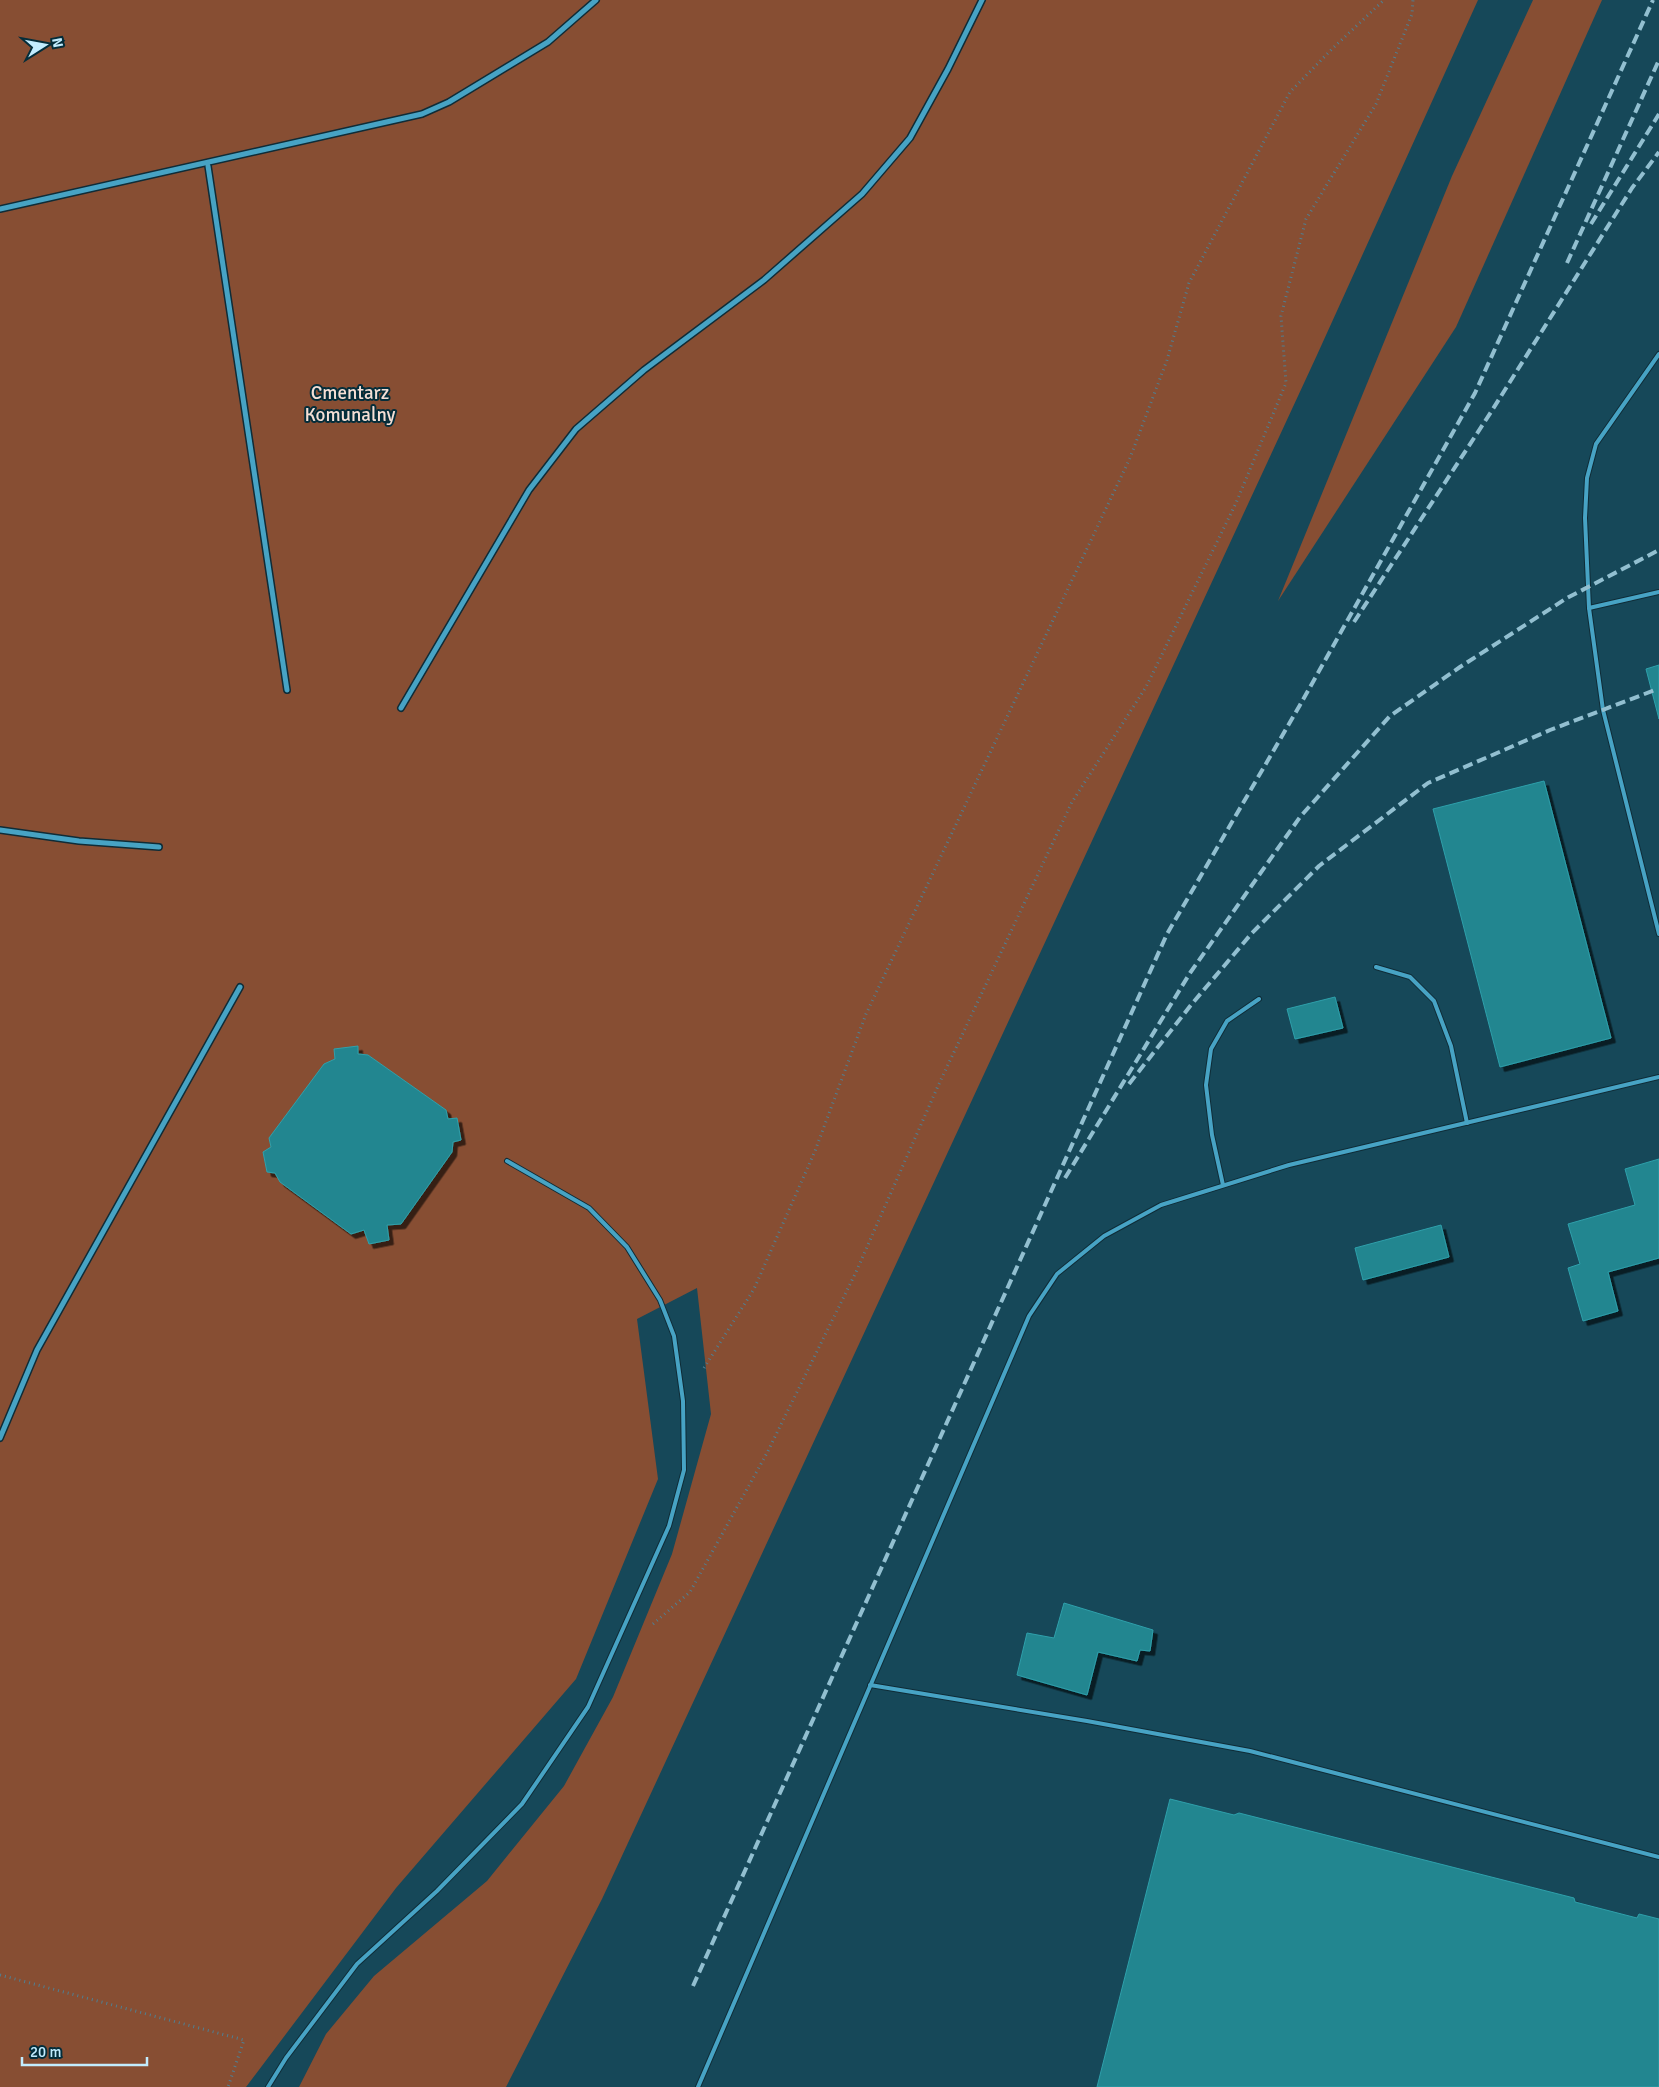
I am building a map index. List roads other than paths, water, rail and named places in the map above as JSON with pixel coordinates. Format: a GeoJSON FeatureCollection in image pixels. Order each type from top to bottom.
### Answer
{"type":"FeatureCollection","features":[{"type":"Feature","properties":{"kind":"street"},"geometry":{"type":"LineString","coordinates":[[0,209],[422,114],[449,102],[548,42],[596,0]]}},
{"type":"Feature","properties":{"kind":"street"},"geometry":{"type":"LineString","coordinates":[[401,708],[529,490],[576,428],[644,370],[764,280],[819,234],[862,194],[910,138],[948,69],[982,0]]}},
{"type":"Feature","properties":{"kind":"street"},"geometry":{"type":"LineString","coordinates":[[208,166],[287,690]]}},
{"type":"Feature","properties":{"kind":"street"},"geometry":{"type":"LineString","coordinates":[[0,830],[78,841],[159,848]]}},
{"type":"Feature","properties":{"kind":"street"},"geometry":{"type":"LineString","coordinates":[[0,1438],[37,1350],[240,987]]}},
{"type":"Feature","properties":{"kind":"lane"},"geometry":{"type":"LineString","coordinates":[[1659,354],[1596,444],[1587,478],[1584,518],[1589,608],[1603,710],[1659,934]]}},
{"type":"Feature","properties":{"kind":"lane"},"geometry":{"type":"LineString","coordinates":[[1589,608],[1659,592]]}},
{"type":"Feature","properties":{"kind":"lane"},"geometry":{"type":"LineString","coordinates":[[1376,967],[1410,977],[1434,1001],[1451,1046],[1467,1123]]}},
{"type":"Feature","properties":{"kind":"lane"},"geometry":{"type":"LineString","coordinates":[[1223,1186],[1212,1135],[1206,1085],[1211,1050],[1227,1021],[1259,999]]}},
{"type":"Feature","properties":{"kind":"lane"},"geometry":{"type":"LineString","coordinates":[[698,2087],[1029,1316],[1057,1274],[1104,1236],[1161,1205],[1289,1165],[1659,1076]]}},
{"type":"Feature","properties":{"kind":"lane"},"geometry":{"type":"LineString","coordinates":[[268,2087],[286,2058],[357,1964],[437,1891],[522,1804],[588,1707],[669,1526],[684,1470],[683,1401],[674,1336],[660,1300],[627,1247],[588,1208],[506,1161]]}},
{"type":"Feature","properties":{"kind":"lane"},"geometry":{"type":"LineString","coordinates":[[870,1685],[1087,1721],[1250,1751],[1659,1857]]}},
{"type":"Feature","properties":{"kind":"railway"},"geometry":{"type":"LineString","coordinates":[[693,1986],[1167,934],[1300,705],[1475,393],[1653,0]]}},
{"type":"Feature","properties":{"kind":"railway"},"geometry":{"type":"LineString","coordinates":[[1567,263],[1659,60]]}},
{"type":"Feature","properties":{"kind":"railway"},"geometry":{"type":"LineString","coordinates":[[1591,224],[1659,114]]}},
{"type":"Feature","properties":{"kind":"railway"},"geometry":{"type":"LineString","coordinates":[[1354,622],[1491,412],[1632,188],[1659,152]]}},
{"type":"Feature","properties":{"kind":"railway"},"geometry":{"type":"LineString","coordinates":[[1065,1178],[1190,973],[1300,817],[1390,716],[1460,667],[1567,598],[1659,550]]}},
{"type":"Feature","properties":{"kind":"railway"},"geometry":{"type":"LineString","coordinates":[[1129,1084],[1191,1005],[1252,933],[1319,866],[1428,783],[1550,730],[1655,690]]}},
{"type":"Feature","properties":{"kind":"park label","name":"Cmentarz Komunalny"},"geometry":{"type":"Point","coordinates":[350,404]}}]}
